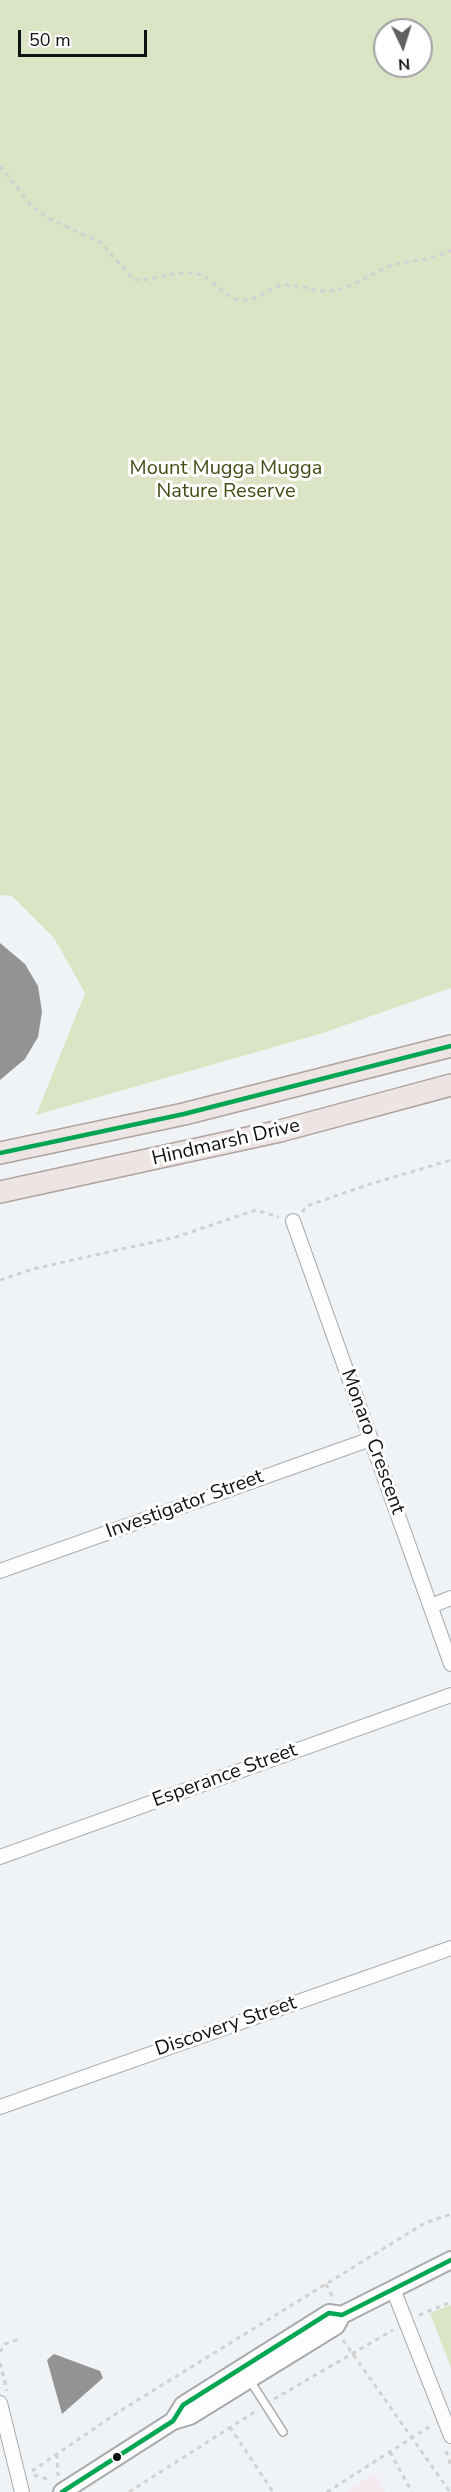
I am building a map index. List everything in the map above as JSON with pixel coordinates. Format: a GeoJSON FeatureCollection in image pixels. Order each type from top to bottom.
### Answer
{"type":"FeatureCollection","features":[{"type":"Feature","properties":{"kind":"main road","name":"Hindmarsh Drive"},"geometry":{"type":"LineString","coordinates":[[0,1153],[184,1114],[451,1046]]}},
{"type":"Feature","properties":{"kind":"main road","name":"Hindmarsh Drive"},"geometry":{"type":"LineString","coordinates":[[0,1192],[246,1139],[451,1085]]}},
{"type":"Feature","properties":{"kind":"street","name":"Monaro Crescent"},"geometry":{"type":"LineString","coordinates":[[293,1221],[451,1664]]}},
{"type":"Feature","properties":{"kind":"street","name":"Investigator Street"},"geometry":{"type":"LineString","coordinates":[[0,1571],[371,1439]]}},
{"type":"Feature","properties":{"kind":"street"},"geometry":{"type":"LineString","coordinates":[[431,1606],[451,1598]]}},
{"type":"Feature","properties":{"kind":"street","name":"Esperance Street"},"geometry":{"type":"LineString","coordinates":[[0,1857],[451,1695]]}},
{"type":"Feature","properties":{"kind":"street","name":"Discovery Street"},"geometry":{"type":"LineString","coordinates":[[0,2106],[451,1948]]}},
{"type":"Feature","properties":{"kind":"street"},"geometry":{"type":"LineString","coordinates":[[62,2492],[173,2421],[190,2416],[336,2326],[342,2315],[451,2260]]}},
{"type":"Feature","properties":{"kind":"street"},"geometry":{"type":"LineString","coordinates":[[393,2289],[451,2436]]}},
{"type":"Feature","properties":{"kind":"street"},"geometry":{"type":"LineString","coordinates":[[173,2421],[183,2405],[329,2313],[342,2315]]}},
{"type":"Feature","properties":{"kind":"street"},"geometry":{"type":"LineString","coordinates":[[0,2403],[2,2421],[20,2486]]}},
{"type":"Feature","properties":{"kind":"lane"},"geometry":{"type":"LineString","coordinates":[[249,2379],[283,2432]]}},
{"type":"Feature","properties":{"kind":"path"},"geometry":{"type":"LineString","coordinates":[[0,166],[30,204],[46,217],[100,243],[134,280],[154,280],[194,273],[231,298],[243,300],[254,298],[280,285],[294,285],[326,291],[343,287],[394,265],[429,259],[451,250]]}},
{"type":"Feature","properties":{"kind":"path"},"geometry":{"type":"LineString","coordinates":[[0,1280],[33,1269],[176,1237],[256,1210],[293,1221],[307,1206],[451,1160]]}},
{"type":"Feature","properties":{"kind":"path"},"geometry":{"type":"LineString","coordinates":[[20,2486],[120,2411],[425,2223],[451,2214]]}},
{"type":"Feature","properties":{"kind":"path"},"geometry":{"type":"LineString","coordinates":[[420,2315],[451,2302]]}},
{"type":"Feature","properties":{"kind":"path"},"geometry":{"type":"LineString","coordinates":[[339,2335],[450,2492]]}},
{"type":"Feature","properties":{"kind":"path"},"geometry":{"type":"LineString","coordinates":[[0,2352],[5,2344],[22,2338]]}},
{"type":"Feature","properties":{"kind":"path"},"geometry":{"type":"LineString","coordinates":[[327,2492],[436,2423]]}},
{"type":"Feature","properties":{"kind":"path"},"geometry":{"type":"LineString","coordinates":[[230,2427],[273,2492]]}},
{"type":"Feature","properties":{"kind":"path"},"geometry":{"type":"LineString","coordinates":[[390,2452],[412,2492]]}},
{"type":"Feature","properties":{"kind":"shaded area"},"geometry":{"type":"Polygon","coordinates":[[[375,2474],[386,2492],[346,2492],[375,2474]]]}},
{"type":"Feature","properties":{"kind":"green space","name":"Mount Mugga Mugga Nature Reserve"},"geometry":{"type":"Polygon","coordinates":[[[0,0],[451,0],[451,988],[320,1034],[36,1115],[85,993],[54,938],[12,896],[0,895],[0,0]]]}},
{"type":"Feature","properties":{"kind":"green space"},"geometry":{"type":"Polygon","coordinates":[[[451,2305],[451,2368],[430,2313],[451,2305]]]}},
{"type":"Feature","properties":{"kind":"building"},"geometry":{"type":"Polygon","coordinates":[[[0,943],[25,964],[38,986],[42,1012],[38,1037],[25,1059],[0,1080],[0,943]]]}},
{"type":"Feature","properties":{"kind":"building"},"geometry":{"type":"Polygon","coordinates":[[[54,2354],[100,2371],[103,2378],[62,2414],[47,2360],[54,2354]]]}},
{"type":"Feature","properties":{"kind":"transit line"},"geometry":{"type":"LineString","coordinates":[[0,1153],[184,1114],[451,1046]]}},
{"type":"Feature","properties":{"kind":"transit line"},"geometry":{"type":"LineString","coordinates":[[62,2492],[173,2421],[183,2405],[329,2313],[342,2315],[451,2260]]}}]}
